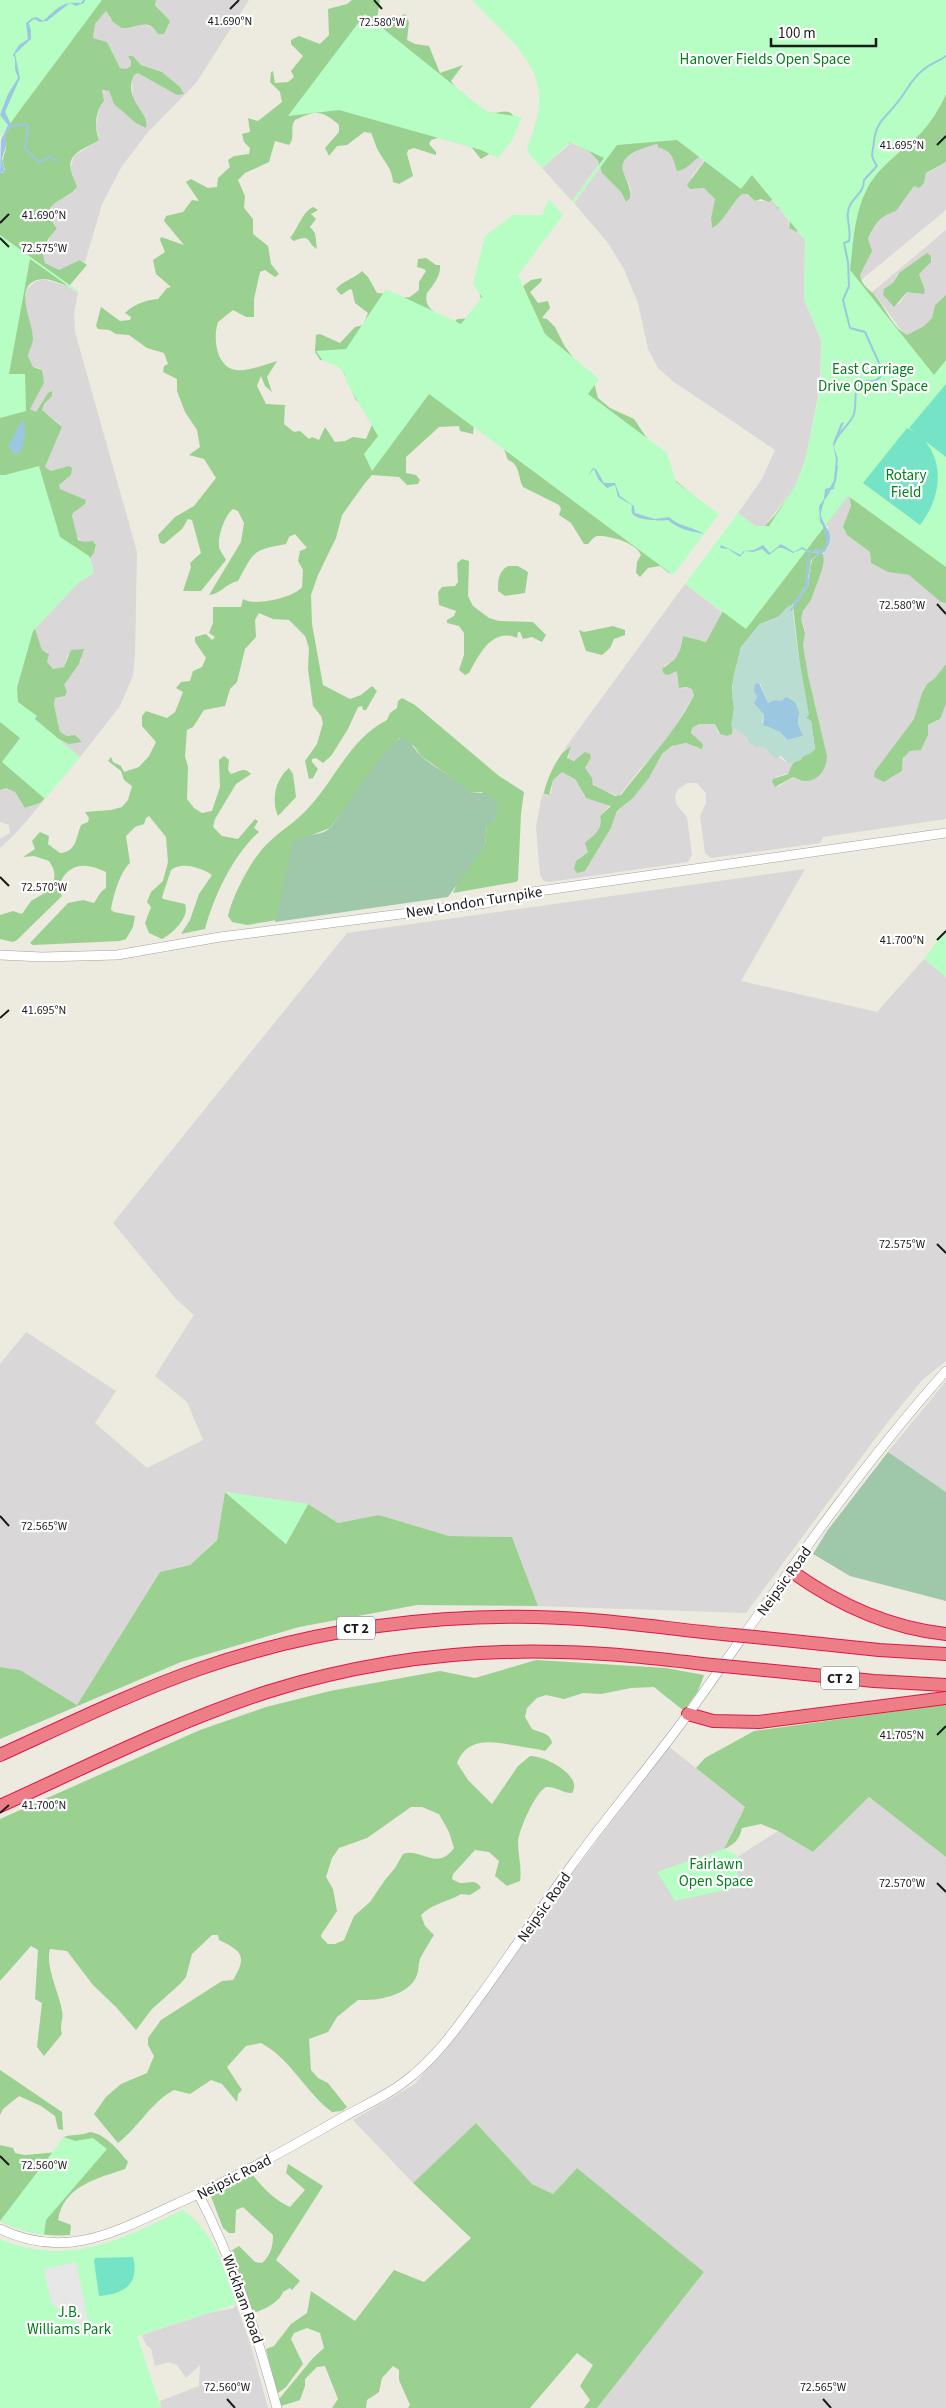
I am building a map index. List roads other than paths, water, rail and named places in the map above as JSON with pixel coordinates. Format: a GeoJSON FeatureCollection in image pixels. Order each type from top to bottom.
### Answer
{"type":"FeatureCollection","features":[{"type":"Feature","properties":{"kind":"highway"},"geometry":{"type":"LineString","coordinates":[[791,1571],[815,1587],[870,1616],[900,1626],[946,1634]]}},
{"type":"Feature","properties":{"kind":"highway","name":"CT 2"},"geometry":{"type":"LineString","coordinates":[[0,1755],[137,1694],[197,1670],[275,1646],[367,1626],[444,1618],[548,1617],[873,1650],[946,1654]]}},
{"type":"Feature","properties":{"kind":"highway","name":"CT 2"},"geometry":{"type":"LineString","coordinates":[[0,1806],[220,1709],[276,1690],[358,1669],[431,1658],[516,1651],[598,1653],[867,1681],[946,1685]]}},
{"type":"Feature","properties":{"kind":"highway"},"geometry":{"type":"LineString","coordinates":[[688,1714],[713,1721],[758,1722],[946,1698]]}},
{"type":"Feature","properties":{"kind":"street","name":"New London Turnpike"},"geometry":{"type":"LineString","coordinates":[[0,954],[42,956],[117,955],[220,937],[487,903],[532,892],[946,833]]}},
{"type":"Feature","properties":{"kind":"street","name":"Neipsic Road"},"geometry":{"type":"LineString","coordinates":[[0,2229],[25,2240],[40,2243],[73,2243],[126,2228],[199,2195],[288,2149],[387,2093],[423,2066],[457,2028],[596,1833],[688,1714],[878,1453],[946,1371]]}},
{"type":"Feature","properties":{"kind":"street","name":"Wickham Road"},"geometry":{"type":"LineString","coordinates":[[199,2195],[216,2228],[242,2293],[260,2345],[277,2408]]}},
{"type":"Feature","properties":{"kind":"waterway"},"geometry":{"type":"LineString","coordinates":[[837,438],[854,414],[860,382],[876,380],[883,372],[865,332],[850,328],[843,300],[849,286],[848,262],[844,243],[849,241],[850,236],[848,209],[861,191],[864,180],[877,166],[872,154],[875,134],[879,124],[919,74],[946,56]]}},
{"type":"Feature","properties":{"kind":"waterway"},"geometry":{"type":"LineString","coordinates":[[12,126],[26,124],[28,127],[25,149],[39,162],[50,157],[57,161]]}},
{"type":"Feature","properties":{"kind":"waterway"},"geometry":{"type":"LineString","coordinates":[[825,498],[835,481],[837,466]]}},
{"type":"Feature","properties":{"kind":"waterway"},"geometry":{"type":"LineString","coordinates":[[823,523],[827,543]]}},
{"type":"Feature","properties":{"kind":"waterway"},"geometry":{"type":"LineString","coordinates":[[806,586],[808,558],[811,552],[822,550],[826,547]]}},
{"type":"Feature","properties":{"kind":"waterway"},"geometry":{"type":"LineString","coordinates":[[791,610],[800,598]]}},
{"type":"Feature","properties":{"kind":"park label","name":"Hanover Fields Open Space"},"geometry":{"type":"Point","coordinates":[765,59]}},
{"type":"Feature","properties":{"kind":"park label","name":"East Carriage Drive Open Space"},"geometry":{"type":"Point","coordinates":[873,378]}},
{"type":"Feature","properties":{"kind":"park label","name":"Rotary Field"},"geometry":{"type":"Point","coordinates":[906,484]}},
{"type":"Feature","properties":{"kind":"park label","name":"Fairlawn Open Space"},"geometry":{"type":"Point","coordinates":[716,1872]}},
{"type":"Feature","properties":{"kind":"park label","name":"J.B. Williams Park"},"geometry":{"type":"Point","coordinates":[69,2320]}}]}
